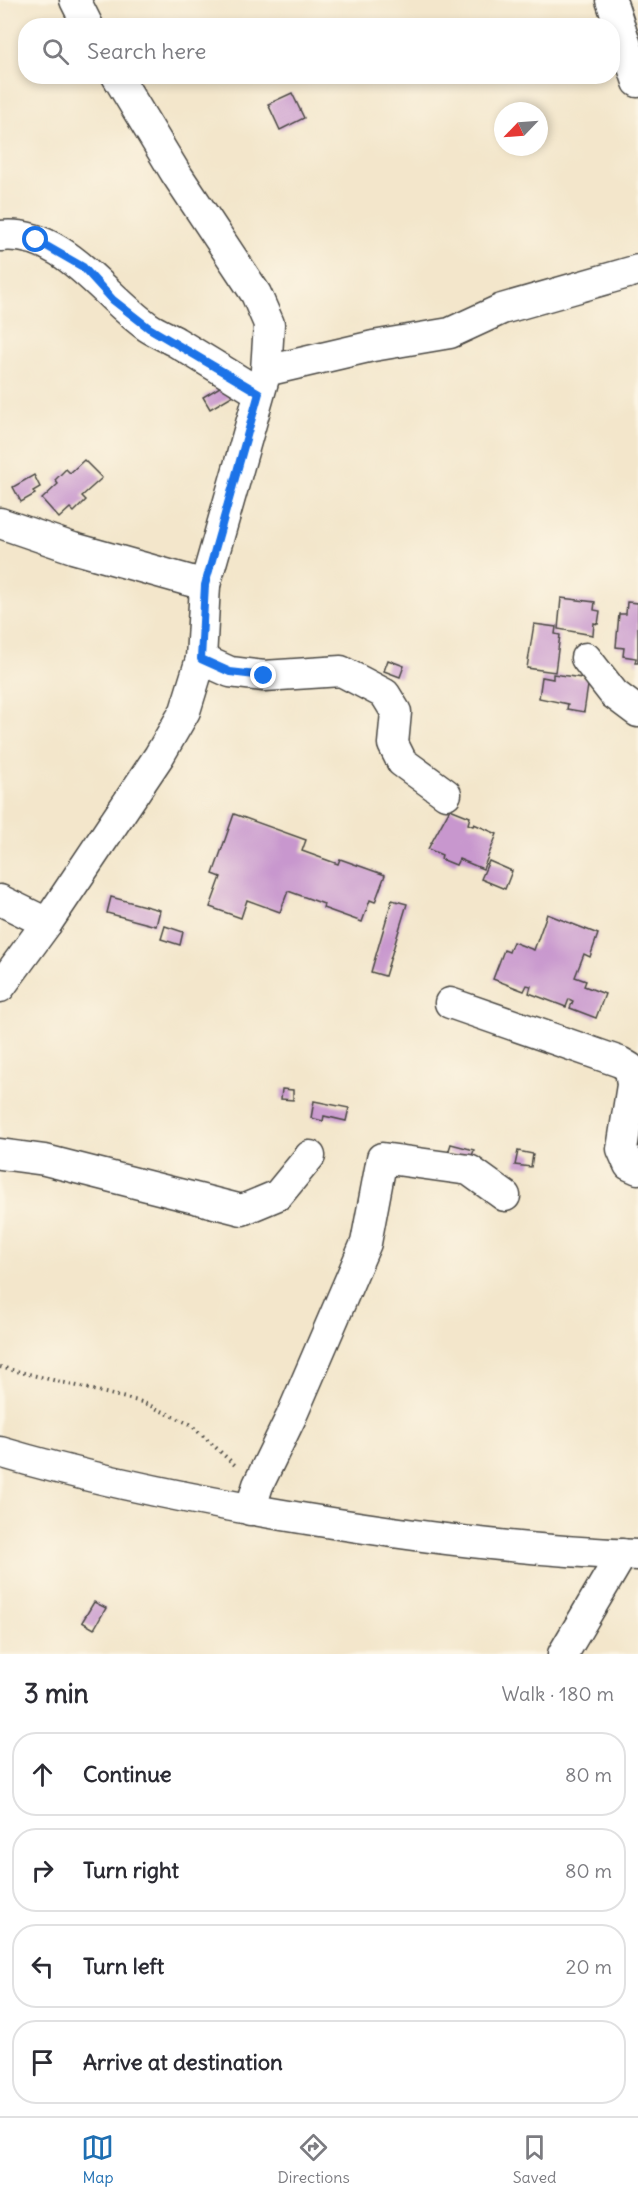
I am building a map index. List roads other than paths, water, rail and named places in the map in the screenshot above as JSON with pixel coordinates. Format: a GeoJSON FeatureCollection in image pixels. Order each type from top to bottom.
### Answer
{"type":"FeatureCollection","features":[{"type":"Feature","properties":{"kind":"street"},"geometry":{"type":"LineString","coordinates":[[75,0],[84,18]]}},
{"type":"Feature","properties":{"kind":"street"},"geometry":{"type":"LineString","coordinates":[[611,0],[617,18]]}},
{"type":"Feature","properties":{"kind":"street"},"geometry":{"type":"LineString","coordinates":[[620,27],[638,82]]}},
{"type":"Feature","properties":{"kind":"street"},"geometry":{"type":"LineString","coordinates":[[0,987],[47,923],[159,756],[185,711],[201,659],[205,585],[263,382],[269,324],[256,294],[175,172],[122,84]]}},
{"type":"Feature","properties":{"kind":"street"},"geometry":{"type":"LineString","coordinates":[[0,236],[13,235],[36,240],[83,267],[113,300],[149,328],[263,382],[372,346],[450,333],[502,309],[638,270]]}},
{"type":"Feature","properties":{"kind":"street"},"geometry":{"type":"LineString","coordinates":[[0,523],[73,548],[205,585]]}},
{"type":"Feature","properties":{"kind":"street"},"geometry":{"type":"LineString","coordinates":[[586,658],[614,694],[638,712]]}},
{"type":"Feature","properties":{"kind":"street"},"geometry":{"type":"LineString","coordinates":[[201,659],[230,672],[264,676],[340,672],[386,694],[396,712],[393,744],[402,762],[446,794]]}},
{"type":"Feature","properties":{"kind":"street"},"geometry":{"type":"LineString","coordinates":[[0,900],[47,923]]}},
{"type":"Feature","properties":{"kind":"street"},"geometry":{"type":"LineString","coordinates":[[450,1003],[620,1062],[630,1068],[632,1085],[622,1149],[629,1165],[638,1169]]}},
{"type":"Feature","properties":{"kind":"street"},"geometry":{"type":"LineString","coordinates":[[0,1154],[45,1160],[242,1210],[278,1195],[310,1156]]}},
{"type":"Feature","properties":{"kind":"street"},"geometry":{"type":"LineString","coordinates":[[254,1498],[366,1243],[382,1158],[469,1170],[505,1196]]}},
{"type":"Feature","properties":{"kind":"street"},"geometry":{"type":"LineString","coordinates":[[0,1452],[136,1489],[254,1498],[453,1541],[630,1555],[562,1654]]}}]}
